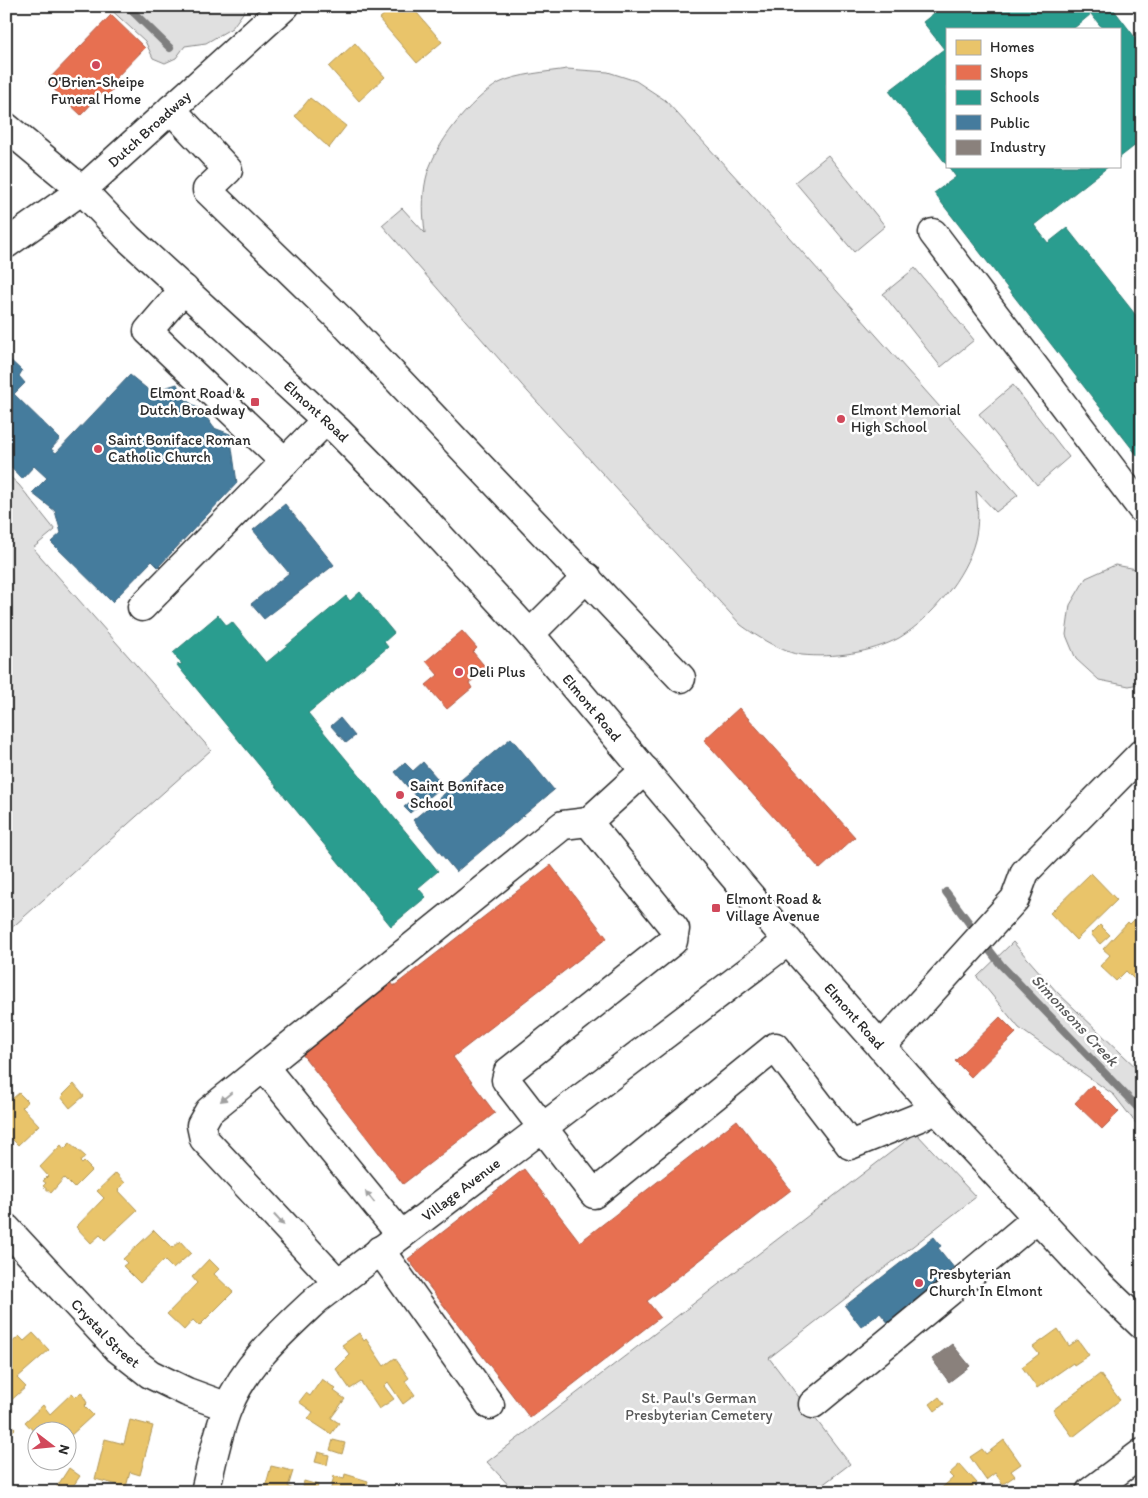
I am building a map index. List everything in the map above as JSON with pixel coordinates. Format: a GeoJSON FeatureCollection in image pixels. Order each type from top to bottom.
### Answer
{"type":"FeatureCollection","features":[{"type":"Feature","properties":{"kind":"main road","name":"Dutch Broadway"},"geometry":{"type":"LineString","coordinates":[[6,244],[82,190],[285,6]]}},
{"type":"Feature","properties":{"kind":"main road"},"geometry":{"type":"LineString","coordinates":[[171,109],[228,170],[207,190],[343,322],[681,678]]}},
{"type":"Feature","properties":{"kind":"main road","name":"Elmont Road"},"geometry":{"type":"LineString","coordinates":[[6,128],[82,190],[128,238],[326,420],[409,503],[530,634],[788,941],[937,1110],[1037,1218],[1142,1325]]}},
{"type":"Feature","properties":{"kind":"main road"},"geometry":{"type":"LineString","coordinates":[[933,233],[1142,508]]}},
{"type":"Feature","properties":{"kind":"main road"},"geometry":{"type":"LineString","coordinates":[[184,289],[148,330],[285,462]]}},
{"type":"Feature","properties":{"kind":"main road"},"geometry":{"type":"LineString","coordinates":[[142,607],[326,420]]}},
{"type":"Feature","properties":{"kind":"main road"},"geometry":{"type":"LineString","coordinates":[[530,634],[587,577]]}},
{"type":"Feature","properties":{"kind":"main road"},"geometry":{"type":"LineString","coordinates":[[881,1047],[1014,899],[1026,872],[1142,753]]}},
{"type":"Feature","properties":{"kind":"main road"},"geometry":{"type":"LineString","coordinates":[[338,1283],[204,1139],[201,1125],[209,1111],[563,825],[588,822],[645,770]]}},
{"type":"Feature","properties":{"kind":"main road"},"geometry":{"type":"LineString","coordinates":[[588,822],[674,930],[673,941],[508,1072],[506,1080],[594,1194],[776,1046],[850,1146],[937,1110]]}},
{"type":"Feature","properties":{"kind":"main road","name":"Village Avenue"},"geometry":{"type":"LineString","coordinates":[[205,1492],[228,1407],[246,1375],[303,1312],[338,1283],[788,941]]}},
{"type":"Feature","properties":{"kind":"main road"},"geometry":{"type":"LineString","coordinates":[[264,1067],[391,1243],[490,1405]]}},
{"type":"Feature","properties":{"kind":"main road"},"geometry":{"type":"LineString","coordinates":[[813,1404],[1037,1218]]}},
{"type":"Feature","properties":{"kind":"main road","name":"Crystal Street"},"geometry":{"type":"LineString","coordinates":[[6,1228],[118,1349],[150,1374],[187,1392],[228,1407]]}},
{"type":"Feature","properties":{"kind":"main road"},"geometry":{"type":"LineString","coordinates":[[1090,1492],[1142,1453]]}},
{"type":"Feature","properties":{"kind":"green space"},"geometry":{"type":"Polygon","coordinates":[[[107,6],[248,6],[232,28],[206,43],[185,46],[176,58],[165,63],[153,58],[145,41],[107,6]]]}},
{"type":"Feature","properties":{"kind":"green space"},"geometry":{"type":"Polygon","coordinates":[[[567,69],[608,72],[636,81],[665,100],[1018,495],[996,512],[976,491],[978,516],[976,534],[964,568],[935,608],[911,630],[899,638],[864,651],[814,656],[795,654],[778,648],[741,625],[528,392],[382,225],[402,208],[425,233],[424,193],[430,166],[436,152],[454,125],[476,101],[499,83],[506,80],[567,69]]]}},
{"type":"Feature","properties":{"kind":"green space"},"geometry":{"type":"Polygon","coordinates":[[[828,155],[885,226],[854,252],[795,182],[828,155]]]}},
{"type":"Feature","properties":{"kind":"green space"},"geometry":{"type":"Polygon","coordinates":[[[915,268],[974,340],[941,367],[883,294],[915,268]]]}},
{"type":"Feature","properties":{"kind":"green space"},"geometry":{"type":"Polygon","coordinates":[[[1013,385],[1069,457],[1037,485],[979,414],[1013,385]]]}},
{"type":"Feature","properties":{"kind":"green space"},"geometry":{"type":"Polygon","coordinates":[[[6,473],[19,485],[55,530],[33,548],[211,750],[6,933],[6,473]]]}},
{"type":"Feature","properties":{"kind":"green space"},"geometry":{"type":"Polygon","coordinates":[[[1115,565],[1142,570],[1142,683],[1129,686],[1099,680],[1076,659],[1066,635],[1070,605],[1086,578],[1115,565]]]}},
{"type":"Feature","properties":{"kind":"green space"},"geometry":{"type":"Polygon","coordinates":[[[1013,942],[1057,992],[1142,1073],[1142,1131],[1114,1095],[1019,1028],[977,977],[1013,942]]]}},
{"type":"Feature","properties":{"kind":"green space","name":"St. Paul's German Presbyterian Cemetery"},"geometry":{"type":"Polygon","coordinates":[[[916,1133],[976,1197],[769,1358],[850,1464],[813,1492],[515,1492],[487,1462],[916,1133]]]}},
{"type":"Feature","properties":{"kind":"building: Homes"},"geometry":{"type":"Polygon","coordinates":[[[394,6],[411,6],[442,42],[417,63],[379,19],[394,6]]]}},
{"type":"Feature","properties":{"kind":"building: Homes"},"geometry":{"type":"Polygon","coordinates":[[[355,43],[385,77],[359,101],[329,67],[355,43]]]}},
{"type":"Feature","properties":{"kind":"building: Homes"},"geometry":{"type":"Polygon","coordinates":[[[310,98],[346,126],[329,148],[295,116],[310,98]]]}},
{"type":"Feature","properties":{"kind":"building: Homes"},"geometry":{"type":"Polygon","coordinates":[[[1091,873],[1117,900],[1076,940],[1050,913],[1091,873]]]}},
{"type":"Feature","properties":{"kind":"building: Homes"},"geometry":{"type":"Polygon","coordinates":[[[1135,919],[1142,926],[1142,933],[1139,936],[1142,939],[1142,987],[1126,971],[1116,981],[1100,966],[1110,955],[1103,949],[1128,922],[1130,924],[1135,919]]]}},
{"type":"Feature","properties":{"kind":"building: Homes"},"geometry":{"type":"Polygon","coordinates":[[[1100,925],[1110,935],[1100,944],[1091,934],[1100,925]]]}},
{"type":"Feature","properties":{"kind":"building: Homes"},"geometry":{"type":"Polygon","coordinates":[[[74,1084],[84,1096],[70,1108],[61,1097],[74,1084]]]}},
{"type":"Feature","properties":{"kind":"building: Homes"},"geometry":{"type":"Polygon","coordinates":[[[19,1093],[28,1102],[22,1107],[39,1125],[18,1145],[12,1139],[8,1142],[6,1141],[6,1120],[8,1118],[6,1104],[19,1093]]]}},
{"type":"Feature","properties":{"kind":"building: Homes"},"geometry":{"type":"Polygon","coordinates":[[[70,1143],[85,1156],[80,1162],[82,1164],[84,1162],[92,1170],[74,1188],[64,1178],[51,1193],[43,1186],[46,1183],[43,1181],[48,1176],[40,1167],[61,1145],[64,1149],[70,1143]]]}},
{"type":"Feature","properties":{"kind":"building: Homes"},"geometry":{"type":"Polygon","coordinates":[[[116,1173],[125,1183],[118,1190],[137,1210],[105,1240],[100,1235],[91,1243],[76,1227],[104,1198],[97,1191],[116,1173]]]}},
{"type":"Feature","properties":{"kind":"building: Homes"},"geometry":{"type":"Polygon","coordinates":[[[154,1230],[172,1248],[180,1241],[191,1253],[173,1269],[164,1260],[140,1283],[123,1266],[127,1263],[123,1259],[154,1230]]]}},
{"type":"Feature","properties":{"kind":"building: Homes"},"geometry":{"type":"Polygon","coordinates":[[[209,1259],[219,1269],[214,1274],[233,1292],[199,1326],[193,1320],[184,1330],[167,1314],[197,1283],[192,1277],[209,1259]]]}},
{"type":"Feature","properties":{"kind":"building: Homes"},"geometry":{"type":"Polygon","coordinates":[[[1058,1329],[1069,1346],[1078,1340],[1089,1355],[1074,1365],[1073,1363],[1037,1388],[1022,1367],[1039,1354],[1033,1347],[1058,1329]]]}},
{"type":"Feature","properties":{"kind":"building: Homes"},"geometry":{"type":"Polygon","coordinates":[[[33,1333],[49,1350],[17,1378],[26,1387],[7,1404],[6,1348],[19,1336],[24,1341],[33,1333]]]}},
{"type":"Feature","properties":{"kind":"building: Homes"},"geometry":{"type":"Polygon","coordinates":[[[359,1333],[364,1341],[366,1339],[384,1366],[395,1358],[409,1378],[405,1381],[415,1395],[403,1404],[388,1382],[384,1386],[394,1399],[379,1409],[361,1382],[350,1389],[336,1369],[350,1355],[342,1345],[359,1333]]]}},
{"type":"Feature","properties":{"kind":"building: Homes"},"geometry":{"type":"Polygon","coordinates":[[[1100,1374],[1120,1400],[1073,1437],[1053,1410],[1100,1374]]]}},
{"type":"Feature","properties":{"kind":"building: Homes"},"geometry":{"type":"Polygon","coordinates":[[[322,1379],[336,1389],[334,1391],[345,1399],[331,1418],[339,1423],[331,1434],[308,1419],[313,1412],[299,1402],[306,1393],[310,1396],[322,1379]]]}},
{"type":"Feature","properties":{"kind":"building: Homes"},"geometry":{"type":"Polygon","coordinates":[[[81,1392],[87,1403],[84,1406],[93,1415],[78,1429],[78,1420],[28,1420],[28,1425],[25,1422],[43,1405],[50,1414],[72,1393],[76,1397],[81,1392]]]}},
{"type":"Feature","properties":{"kind":"building: Homes"},"geometry":{"type":"Polygon","coordinates":[[[939,1397],[944,1404],[935,1411],[930,1404],[939,1397]]]}},
{"type":"Feature","properties":{"kind":"building: Homes"},"geometry":{"type":"Polygon","coordinates":[[[130,1420],[153,1426],[140,1475],[130,1472],[126,1487],[95,1479],[105,1439],[124,1444],[130,1420]]]}},
{"type":"Feature","properties":{"kind":"building: Homes"},"geometry":{"type":"Polygon","coordinates":[[[6,1421],[15,1429],[6,1437],[6,1421]]]}},
{"type":"Feature","properties":{"kind":"building: Homes"},"geometry":{"type":"Polygon","coordinates":[[[333,1440],[345,1443],[342,1454],[330,1450],[333,1440]]]}},
{"type":"Feature","properties":{"kind":"building: Homes"},"geometry":{"type":"Polygon","coordinates":[[[1004,1440],[1021,1464],[1011,1471],[1015,1476],[1003,1484],[995,1473],[986,1480],[970,1457],[982,1449],[986,1454],[1004,1440]]]}},
{"type":"Feature","properties":{"kind":"building: Homes"},"geometry":{"type":"Polygon","coordinates":[[[318,1452],[329,1455],[327,1465],[315,1462],[318,1452]]]}},
{"type":"Feature","properties":{"kind":"building: Homes"},"geometry":{"type":"Polygon","coordinates":[[[960,1464],[977,1483],[967,1492],[937,1492],[953,1478],[949,1474],[960,1464]]]}},
{"type":"Feature","properties":{"kind":"building: Homes"},"geometry":{"type":"Polygon","coordinates":[[[271,1466],[293,1471],[288,1487],[302,1491],[304,1481],[318,1485],[316,1492],[264,1492],[271,1466]]]}},
{"type":"Feature","properties":{"kind":"building: Homes"},"geometry":{"type":"Polygon","coordinates":[[[68,1470],[72,1470],[80,1476],[69,1492],[62,1492],[56,1488],[68,1470]]]}},
{"type":"Feature","properties":{"kind":"building: Homes"},"geometry":{"type":"Polygon","coordinates":[[[345,1474],[368,1481],[365,1492],[330,1492],[334,1476],[344,1479],[345,1474]]]}},
{"type":"Feature","properties":{"kind":"building: Shops","name":"O'Brien-Sheipe Funeral Home"},"geometry":{"type":"Polygon","coordinates":[[[111,15],[145,48],[111,83],[115,87],[107,96],[103,92],[81,115],[46,82],[111,15]]]}},
{"type":"Feature","properties":{"kind":"building: Shops","name":"Deli Plus"},"geometry":{"type":"Polygon","coordinates":[[[462,631],[477,648],[473,652],[487,669],[469,683],[472,688],[447,709],[426,685],[438,675],[426,661],[462,631]]]}},
{"type":"Feature","properties":{"kind":"building: Shops"},"geometry":{"type":"Polygon","coordinates":[[[739,708],[855,837],[820,869],[704,740],[739,708]]]}},
{"type":"Feature","properties":{"kind":"building: Shops"},"geometry":{"type":"Polygon","coordinates":[[[551,865],[607,938],[453,1057],[495,1113],[403,1184],[302,1054],[372,999],[364,989],[384,973],[394,986],[551,865]]]}},
{"type":"Feature","properties":{"kind":"building: Shops"},"geometry":{"type":"Polygon","coordinates":[[[1000,1017],[1016,1033],[971,1077],[955,1061],[1000,1017]]]}},
{"type":"Feature","properties":{"kind":"building: Shops"},"geometry":{"type":"Polygon","coordinates":[[[1092,1085],[1119,1112],[1102,1129],[1075,1103],[1092,1085]]]}},
{"type":"Feature","properties":{"kind":"building: Shops"},"geometry":{"type":"Polygon","coordinates":[[[737,1120],[791,1190],[647,1301],[660,1317],[530,1418],[408,1259],[524,1169],[580,1242],[737,1120]]]}},
{"type":"Feature","properties":{"kind":"building: Schools"},"geometry":{"type":"Polygon","coordinates":[[[943,6],[1111,6],[1137,40],[1142,37],[1142,140],[1120,157],[1120,28],[1102,28],[1091,14],[1074,28],[946,28],[946,164],[889,91],[944,49],[923,22],[943,6]]]}},
{"type":"Feature","properties":{"kind":"building: Schools"},"geometry":{"type":"Polygon","coordinates":[[[949,168],[1106,168],[1034,225],[1048,243],[1067,228],[1142,323],[1142,451],[1137,455],[934,193],[956,177],[949,168]]]}},
{"type":"Feature","properties":{"kind":"building: Schools"},"geometry":{"type":"Polygon","coordinates":[[[360,592],[394,633],[384,642],[388,647],[308,713],[438,871],[418,888],[426,897],[391,926],[177,665],[182,664],[173,653],[218,615],[227,626],[232,622],[266,663],[346,596],[350,601],[360,592]]]}},
{"type":"Feature","properties":{"kind":"building: Public"},"geometry":{"type":"Polygon","coordinates":[[[6,356],[22,371],[19,376],[25,383],[14,394],[60,439],[51,449],[56,453],[130,375],[151,392],[177,384],[183,398],[202,411],[214,428],[230,434],[237,483],[158,567],[152,561],[112,602],[51,542],[61,533],[55,511],[32,493],[47,478],[34,466],[22,479],[6,462],[6,356]]]}},
{"type":"Feature","properties":{"kind":"building: Public"},"geometry":{"type":"Polygon","coordinates":[[[285,504],[334,565],[264,619],[251,604],[289,573],[253,530],[285,504]]]}},
{"type":"Feature","properties":{"kind":"building: Public"},"geometry":{"type":"Polygon","coordinates":[[[340,718],[355,736],[346,743],[331,726],[340,718]]]}},
{"type":"Feature","properties":{"kind":"building: Public"},"geometry":{"type":"Polygon","coordinates":[[[511,738],[554,790],[456,872],[413,820],[511,738]]]}},
{"type":"Feature","properties":{"kind":"building: Public"},"geometry":{"type":"Polygon","coordinates":[[[423,762],[443,785],[410,813],[404,807],[416,797],[395,772],[405,763],[413,771],[423,762]]]}},
{"type":"Feature","properties":{"kind":"building: Public","name":"Presbyterian Church In Elmont"},"geometry":{"type":"Polygon","coordinates":[[[934,1237],[941,1246],[938,1248],[959,1274],[890,1325],[880,1313],[861,1327],[845,1306],[934,1237]]]}},
{"type":"Feature","properties":{"kind":"building: Industry"},"geometry":{"type":"Polygon","coordinates":[[[952,1344],[970,1366],[949,1382],[932,1359],[952,1344]]]}},
{"type":"Feature","properties":{"kind":"waterway","name":"Simonsons Creek"},"geometry":{"type":"LineString","coordinates":[[127,6],[170,48]]}},
{"type":"Feature","properties":{"kind":"waterway"},"geometry":{"type":"LineString","coordinates":[[946,892],[969,923]]}},
{"type":"Feature","properties":{"kind":"waterway","name":"Simonsons Creek"},"geometry":{"type":"LineString","coordinates":[[987,947],[1001,965],[1142,1112]]}},
{"type":"Feature","properties":{"kind":"place","name":"O'Brien-Sheipe Funeral Home"},"geometry":{"type":"Point","coordinates":[96,65]}},
{"type":"Feature","properties":{"kind":"place","name":"Elmont Road & Dutch Broadway"},"geometry":{"type":"Point","coordinates":[255,402]}},
{"type":"Feature","properties":{"kind":"place","name":"Elmont Memorial High School"},"geometry":{"type":"Point","coordinates":[841,419]}},
{"type":"Feature","properties":{"kind":"place","name":"Saint Boniface Roman Catholic Church"},"geometry":{"type":"Point","coordinates":[98,449]}},
{"type":"Feature","properties":{"kind":"place","name":"Deli Plus"},"geometry":{"type":"Point","coordinates":[459,672]}},
{"type":"Feature","properties":{"kind":"place","name":"Saint Boniface School"},"geometry":{"type":"Point","coordinates":[400,795]}},
{"type":"Feature","properties":{"kind":"place","name":"Elmont Road & Village Avenue"},"geometry":{"type":"Point","coordinates":[716,908]}},
{"type":"Feature","properties":{"kind":"place","name":"Presbyterian Church In Elmont"},"geometry":{"type":"Point","coordinates":[919,1283]}}]}
